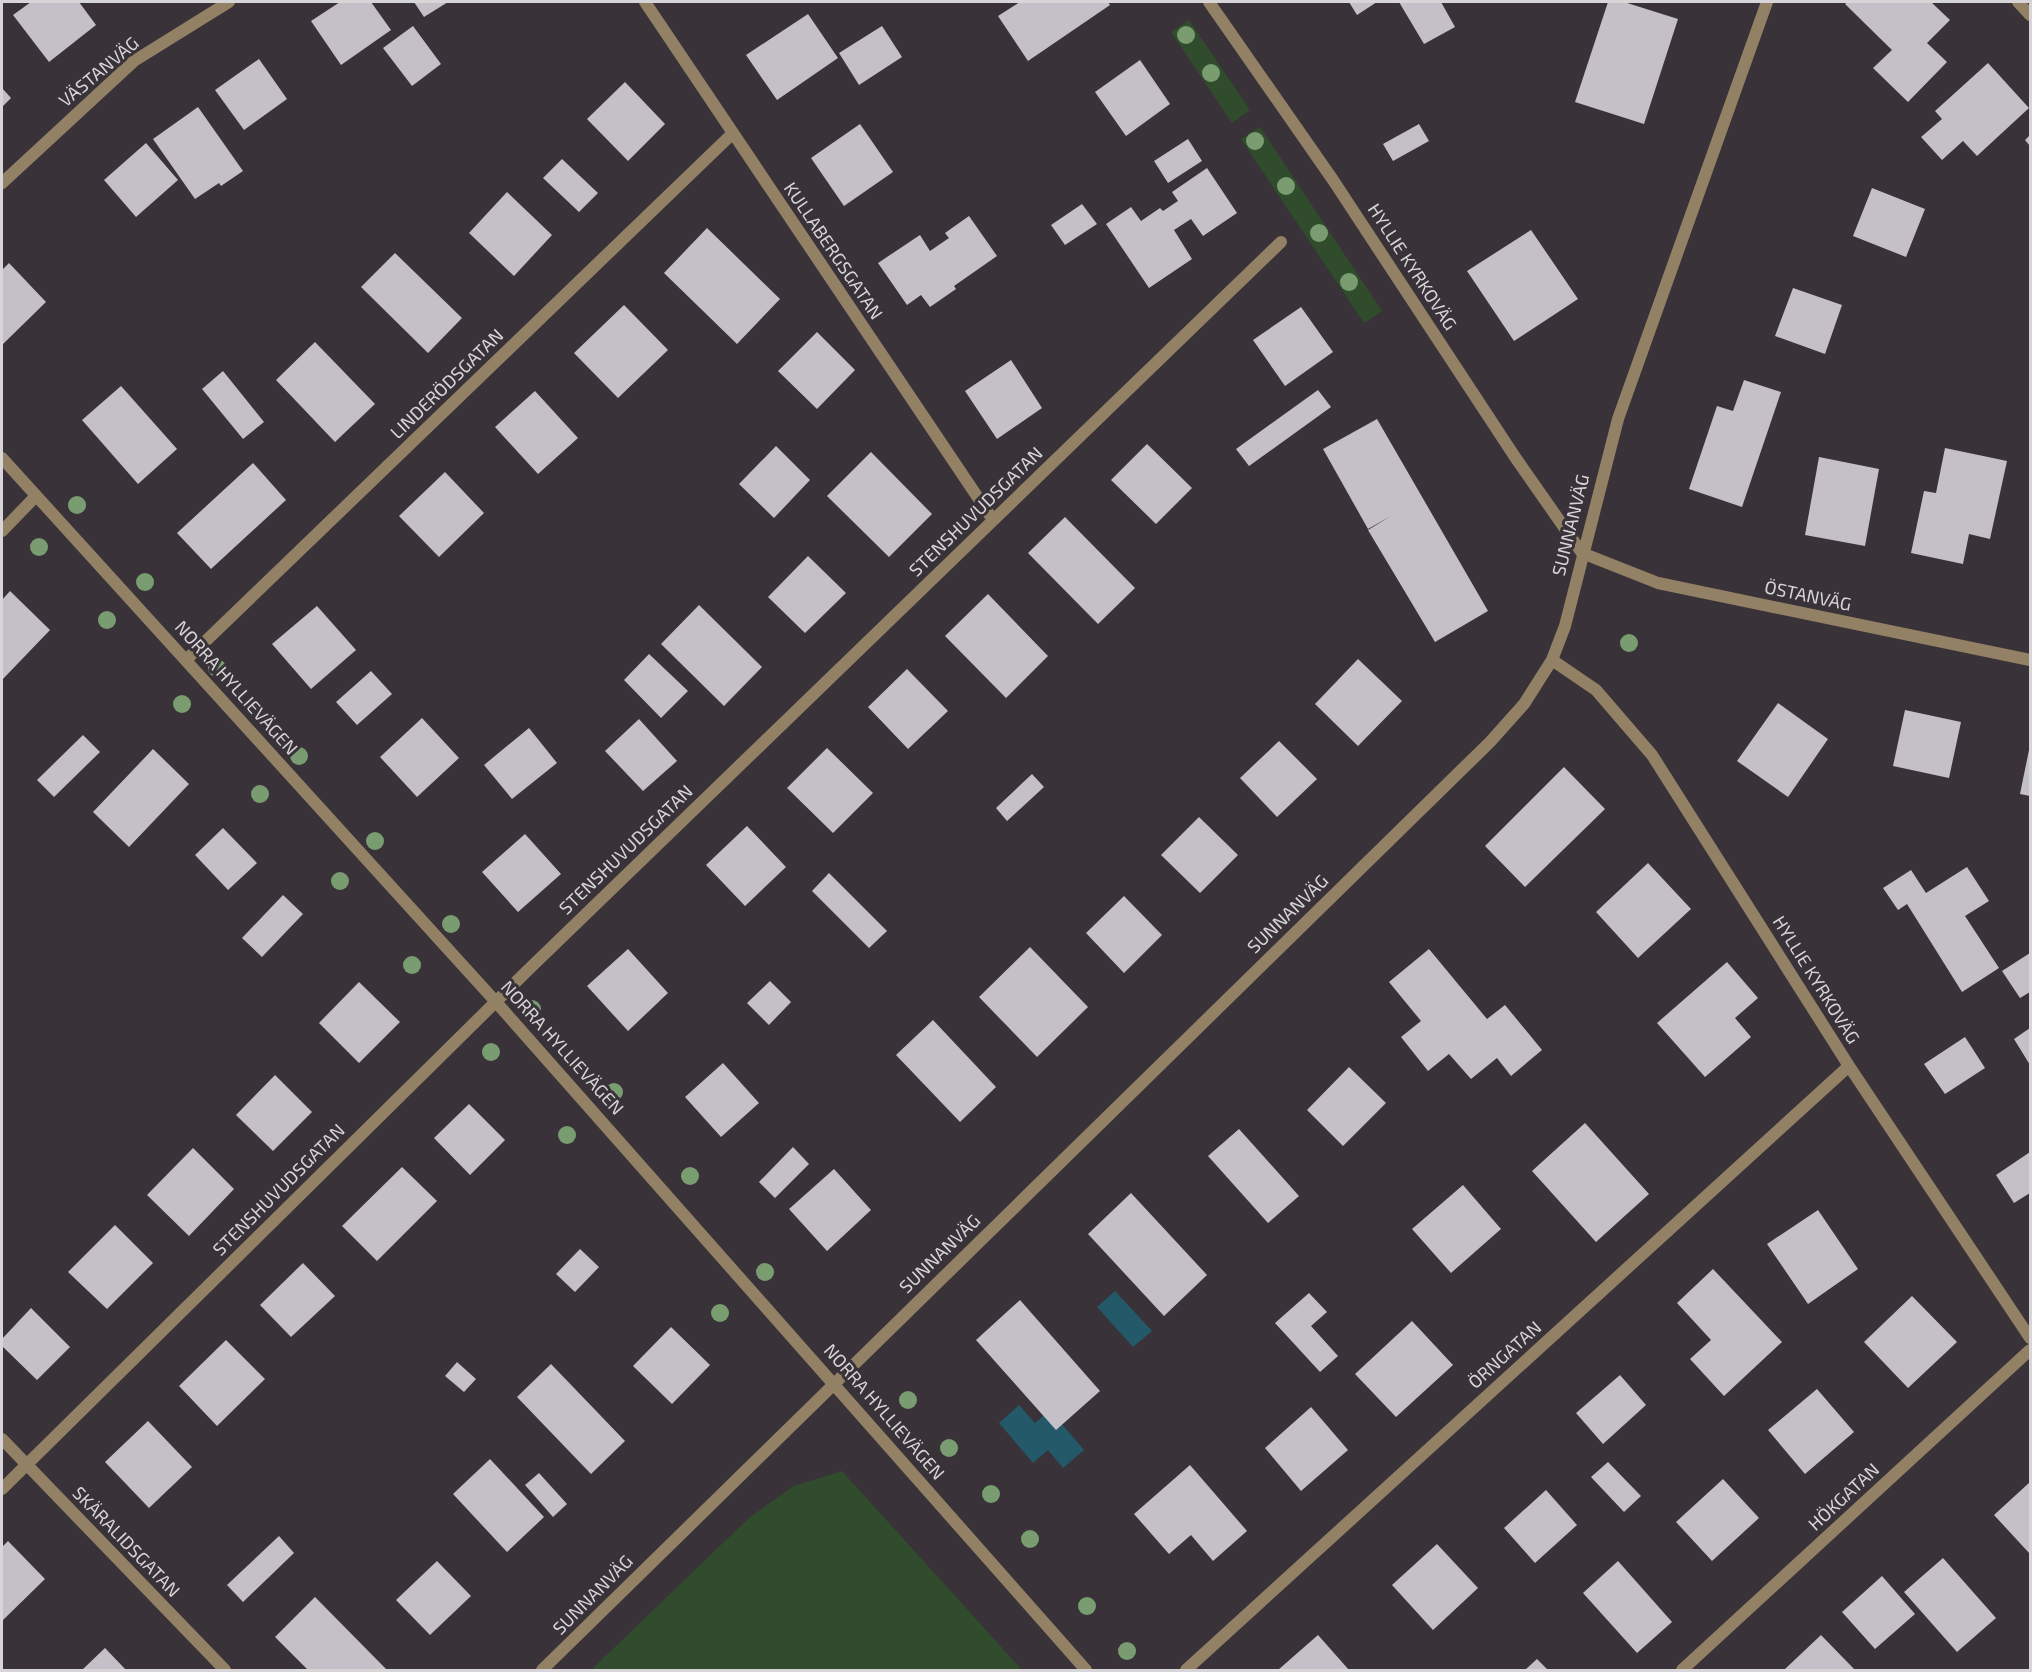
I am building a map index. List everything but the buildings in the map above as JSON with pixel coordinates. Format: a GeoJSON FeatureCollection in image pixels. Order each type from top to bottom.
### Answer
{"type":"FeatureCollection","features":[{"type":"Feature","properties":{"kind":"street","name":"VÄSTANVÄG"},"geometry":{"type":"LineString","coordinates":[[2,183],[134,61],[229,2]]}},
{"type":"Feature","properties":{"kind":"street","name":"KULLABERGSGATAN"},"geometry":{"type":"LineString","coordinates":[[645,2],[993,520]]}},
{"type":"Feature","properties":{"kind":"street","name":"HYLLIE KYRKOVÄG"},"geometry":{"type":"LineString","coordinates":[[1209,2],[1333,180],[1515,457],[1582,553]]}},
{"type":"Feature","properties":{"kind":"street","name":"SUNNANVÄG"},"geometry":{"type":"LineString","coordinates":[[542,1671],[833,1383],[1490,742],[1524,704],[1552,660],[1565,626],[1618,419],[1767,2]]}},
{"type":"Feature","properties":{"kind":"street"},"geometry":{"type":"LineString","coordinates":[[2018,2],[2031,15]]}},
{"type":"Feature","properties":{"kind":"street","name":"LINDERÖDSGATAN"},"geometry":{"type":"LineString","coordinates":[[186,660],[732,134]]}},
{"type":"Feature","properties":{"kind":"street","name":"STENSHUVUDSGATAN"},"geometry":{"type":"LineString","coordinates":[[2,1489],[496,1002],[1281,242]]}},
{"type":"Feature","properties":{"kind":"street","name":"NORRA HYLLIEVÄGEN"},"geometry":{"type":"LineString","coordinates":[[2,458],[496,1002],[1086,1671]]}},
{"type":"Feature","properties":{"kind":"street"},"geometry":{"type":"LineString","coordinates":[[2,531],[36,496]]}},
{"type":"Feature","properties":{"kind":"street","name":"ÖSTANVÄG"},"geometry":{"type":"LineString","coordinates":[[1582,553],[1658,583],[2031,660]]}},
{"type":"Feature","properties":{"kind":"street","name":"HYLLIE KYRKOVÄG"},"geometry":{"type":"LineString","coordinates":[[1552,660],[1596,690],[1652,756],[1849,1066],[2031,1338]]}},
{"type":"Feature","properties":{"kind":"street","name":"ÖRNGATAN"},"geometry":{"type":"LineString","coordinates":[[1186,1671],[1849,1066]]}},
{"type":"Feature","properties":{"kind":"street","name":"HÖKGATAN"},"geometry":{"type":"LineString","coordinates":[[1682,1671],[2031,1350]]}},
{"type":"Feature","properties":{"kind":"street","name":"SKÄRALIDSGATAN"},"geometry":{"type":"LineString","coordinates":[[2,1439],[225,1671]]}},
{"type":"Feature","properties":{"kind":"green space"},"geometry":{"type":"Polygon","coordinates":[[[1189,20],[1250,110],[1232,123],[1171,32],[1189,20]]]}},
{"type":"Feature","properties":{"kind":"green space"},"geometry":{"type":"Polygon","coordinates":[[[1260,127],[1382,311],[1364,323],[1241,139],[1260,127]]]}},
{"type":"Feature","properties":{"kind":"green space"},"geometry":{"type":"Polygon","coordinates":[[[842,1471],[1022,1670],[591,1670],[750,1517],[794,1486],[842,1471]]]}},
{"type":"Feature","properties":{"kind":"water"},"geometry":{"type":"Polygon","coordinates":[[[1115,1291],[1152,1331],[1133,1347],[1097,1307],[1115,1291]]]}},
{"type":"Feature","properties":{"kind":"water"},"geometry":{"type":"Polygon","coordinates":[[[1019,1405],[1035,1423],[1050,1410],[1084,1450],[1063,1468],[1048,1450],[1033,1463],[999,1423],[1019,1405]]]}}]}
